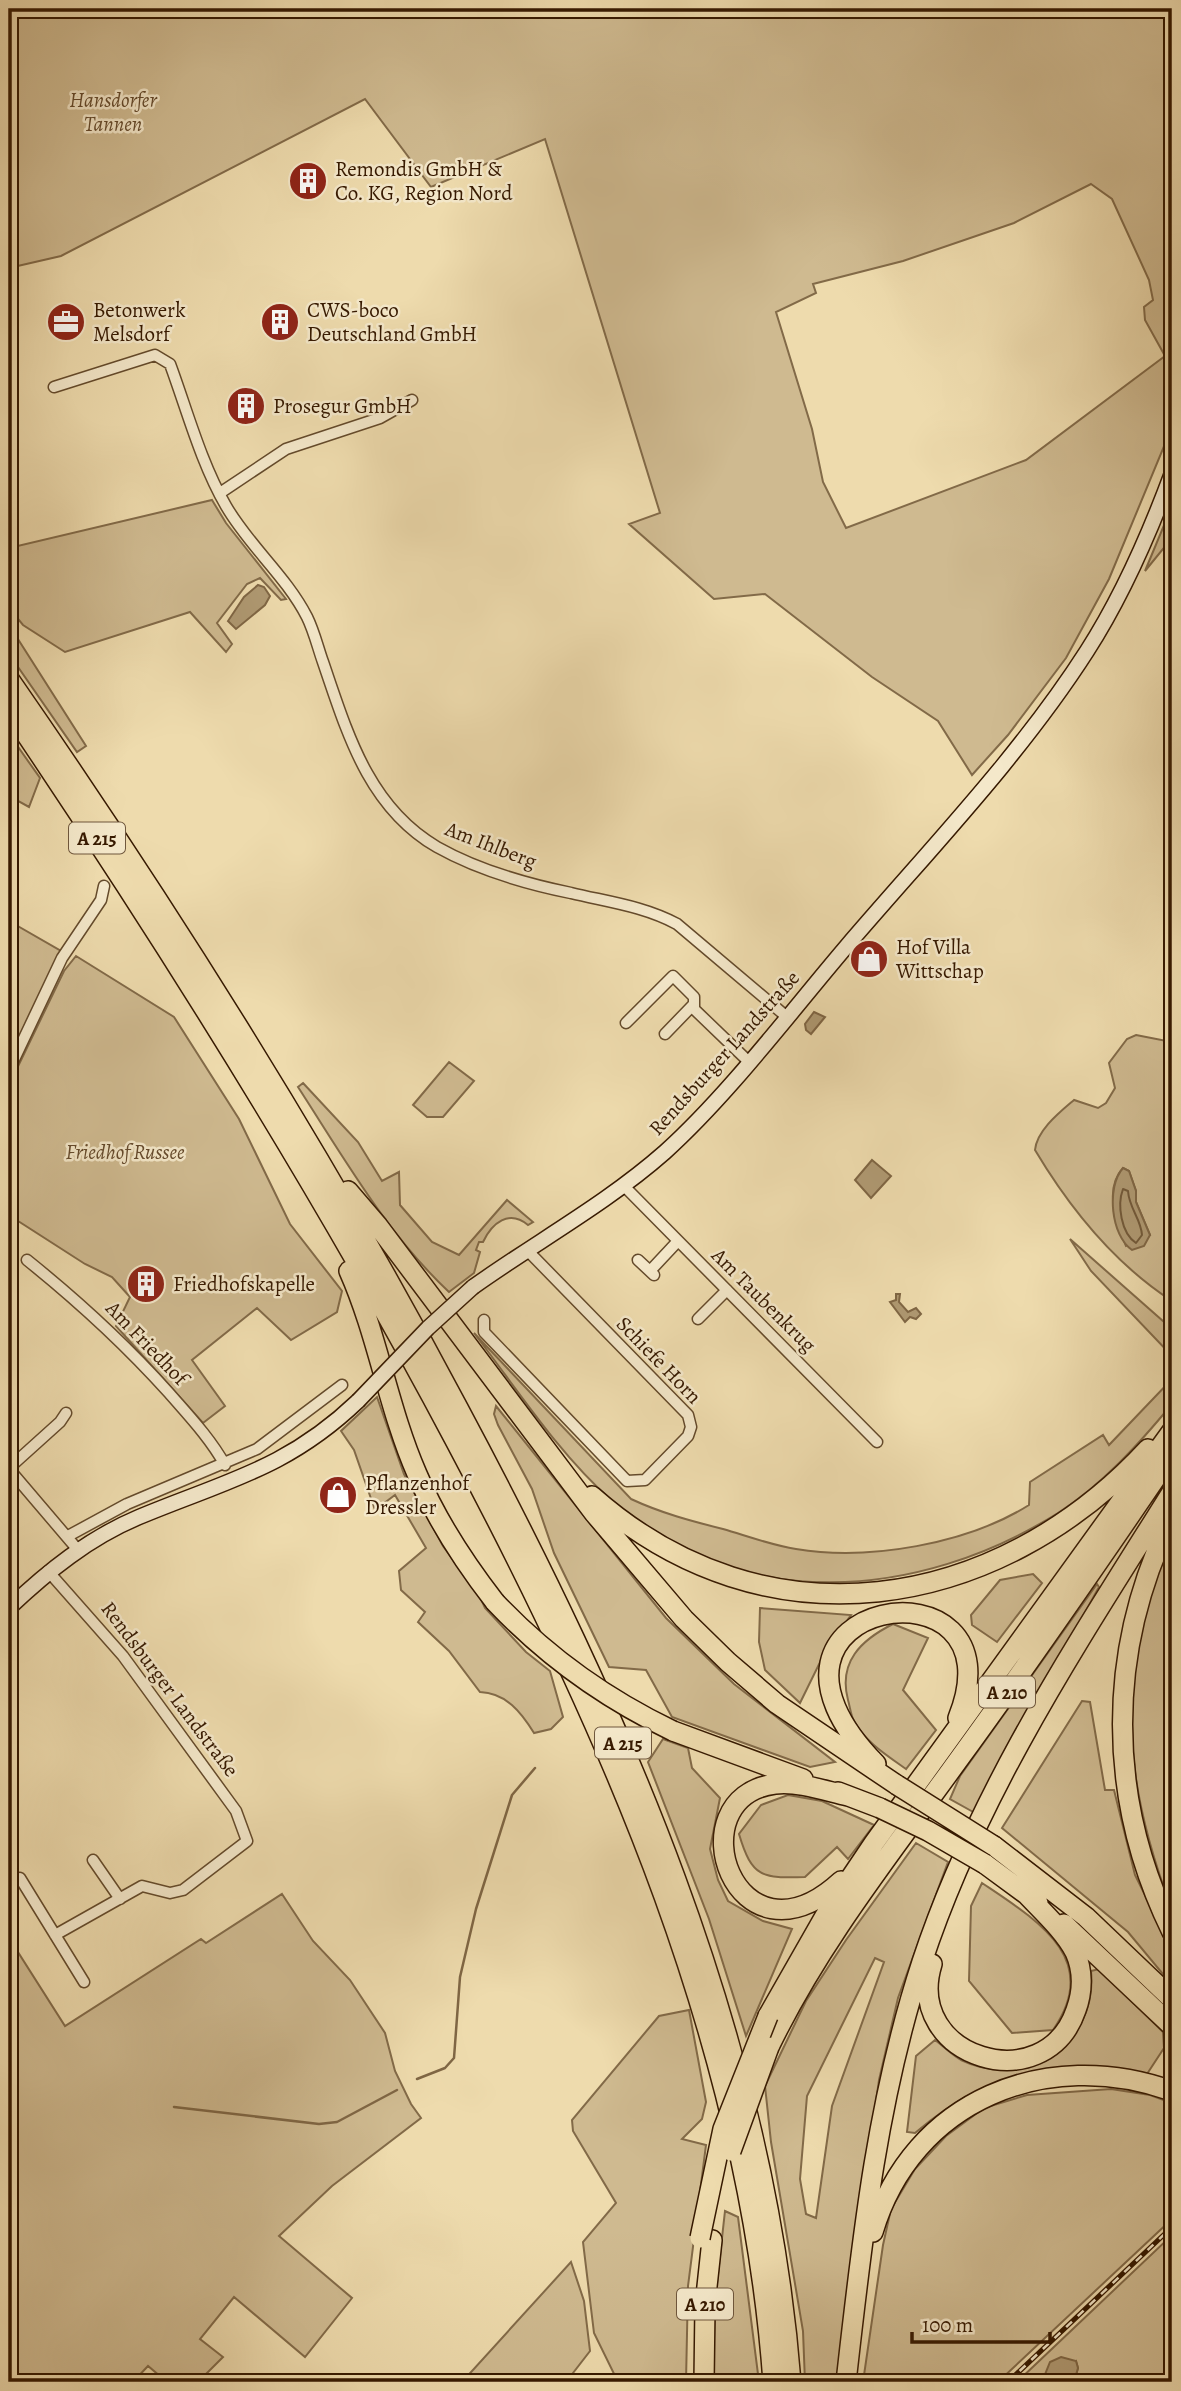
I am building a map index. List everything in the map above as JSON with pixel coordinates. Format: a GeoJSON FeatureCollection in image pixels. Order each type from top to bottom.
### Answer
{"type":"FeatureCollection","features":[{"type":"Feature","properties":{"kind":"highway","name":"A 215"},"geometry":{"type":"LineString","coordinates":[[9,679],[181,935],[309,1159],[500,1525],[580,1690],[644,1842],[709,2031],[741,2160],[759,2258],[773,2382]]}},
{"type":"Feature","properties":{"kind":"highway","name":"A 215"},"geometry":{"type":"LineString","coordinates":[[9,709],[309,1159],[422,1340],[516,1517],[624,1746],[676,1878],[725,2021],[753,2130],[777,2256],[791,2382]]}},
{"type":"Feature","properties":{"kind":"highway"},"geometry":{"type":"LineString","coordinates":[[309,1159],[378,1226],[640,1569],[728,1662],[796,1719],[994,1846],[1086,1916],[1172,1999]]}},
{"type":"Feature","properties":{"kind":"highway"},"geometry":{"type":"LineString","coordinates":[[309,1159],[359,1293],[416,1472],[457,1551],[495,1602],[538,1645],[582,1680],[673,1731],[880,1808],[928,1830],[985,1864],[1110,1964],[1172,2026]]}},
{"type":"Feature","properties":{"kind":"highway"},"geometry":{"type":"LineString","coordinates":[[561,1469],[630,1528],[701,1568],[765,1588],[810,1593],[862,1593],[891,1590],[952,1576],[981,1566],[1036,1539],[1103,1492],[1172,1422]]}},
{"type":"Feature","properties":{"kind":"highway"},"geometry":{"type":"LineString","coordinates":[[703,2375],[695,2325],[723,2129],[768,2016],[825,1916],[874,1843],[1172,1431]]}},
{"type":"Feature","properties":{"kind":"highway","name":"A 210"},"geometry":{"type":"LineString","coordinates":[[706,2239],[737,2130],[769,2047],[800,1988],[839,1927],[1172,1454]]}},
{"type":"Feature","properties":{"kind":"highway","name":"A 210"},"geometry":{"type":"LineString","coordinates":[[846,2382],[874,2155],[889,2079],[923,1960],[959,1866],[1037,1712],[1172,1492]]}},
{"type":"Feature","properties":{"kind":"highway"},"geometry":{"type":"LineString","coordinates":[[1172,1517],[1155,1552],[1136,1610],[1125,1661],[1120,1727],[1131,1814],[1148,1873],[1172,1931]]}},
{"type":"Feature","properties":{"kind":"highway"},"geometry":{"type":"LineString","coordinates":[[897,1785],[847,1730],[831,1697],[829,1672],[832,1659],[852,1629],[879,1614],[912,1611],[936,1620],[958,1640],[964,1651],[968,1679],[962,1707],[946,1744]]}},
{"type":"Feature","properties":{"kind":"highway"},"geometry":{"type":"LineString","coordinates":[[848,1796],[786,1784],[757,1789],[741,1801],[727,1822],[722,1846],[726,1868],[739,1889],[755,1901],[775,1908],[801,1908],[824,1896],[874,1843]]}},
{"type":"Feature","properties":{"kind":"highway"},"geometry":{"type":"LineString","coordinates":[[959,1866],[930,1970],[929,2000],[936,2019],[951,2040],[965,2051],[992,2061],[1023,2059],[1049,2046],[1065,2032],[1079,2003],[1081,1977],[1075,1953],[1027,1895]]}},
{"type":"Feature","properties":{"kind":"highway"},"geometry":{"type":"LineString","coordinates":[[857,2286],[879,2212],[896,2176],[926,2139],[967,2106],[1021,2084],[1077,2076],[1130,2080],[1172,2091]]}},
{"type":"Feature","properties":{"kind":"street","name":"Am Ihlberg"},"geometry":{"type":"LineString","coordinates":[[54,387],[155,355],[170,364],[227,508],[281,577],[307,618],[353,748],[380,795],[408,825],[435,845],[475,864],[568,893],[627,904],[660,915],[685,930],[784,1020]]}},
{"type":"Feature","properties":{"kind":"street"},"geometry":{"type":"LineString","coordinates":[[220,493],[286,449],[380,418],[412,400]]}},
{"type":"Feature","properties":{"kind":"street","name":"Rendsburger Landstraße"},"geometry":{"type":"LineString","coordinates":[[9,1608],[48,1571],[78,1550],[137,1518],[230,1484],[281,1459],[316,1437],[358,1401],[428,1328],[473,1287],[623,1185],[689,1129],[1055,698],[1115,604],[1144,544],[1172,473]]}},
{"type":"Feature","properties":{"kind":"street"},"geometry":{"type":"LineString","coordinates":[[9,1070],[62,958],[101,900],[104,886]]}},
{"type":"Feature","properties":{"kind":"street"},"geometry":{"type":"LineString","coordinates":[[626,1023],[673,976],[694,997],[694,1009],[748,1061]]}},
{"type":"Feature","properties":{"kind":"street"},"geometry":{"type":"LineString","coordinates":[[665,1034],[694,1004]]}},
{"type":"Feature","properties":{"kind":"street","name":"Am Taubenkrug"},"geometry":{"type":"LineString","coordinates":[[623,1185],[877,1442]]}},
{"type":"Feature","properties":{"kind":"street"},"geometry":{"type":"LineString","coordinates":[[638,1260],[652,1273],[678,1241]]}},
{"type":"Feature","properties":{"kind":"street","name":"Schiefe Horn"},"geometry":{"type":"LineString","coordinates":[[484,1320],[484,1332],[627,1481],[641,1482],[649,1477],[688,1436],[691,1427],[688,1415],[527,1250]]}},
{"type":"Feature","properties":{"kind":"street","name":"Am Friedhof"},"geometry":{"type":"LineString","coordinates":[[27,1260],[86,1307],[128,1348],[209,1438],[225,1465]]}},
{"type":"Feature","properties":{"kind":"street"},"geometry":{"type":"LineString","coordinates":[[699,1320],[727,1290]]}},
{"type":"Feature","properties":{"kind":"street"},"geometry":{"type":"LineString","coordinates":[[68,1536],[127,1504],[257,1450],[342,1385]]}},
{"type":"Feature","properties":{"kind":"street"},"geometry":{"type":"LineString","coordinates":[[66,1413],[60,1422],[9,1469],[78,1550]]}},
{"type":"Feature","properties":{"kind":"street","name":"Rendsburger Landstraße"},"geometry":{"type":"LineString","coordinates":[[48,1571],[123,1656],[236,1811],[247,1840],[183,1890],[170,1893],[142,1886],[120,1899]]}},
{"type":"Feature","properties":{"kind":"street"},"geometry":{"type":"LineString","coordinates":[[55,1935],[120,1899],[93,1860]]}},
{"type":"Feature","properties":{"kind":"street"},"geometry":{"type":"LineString","coordinates":[[20,1878],[84,1982]]}},
{"type":"Feature","properties":{"kind":"green space","name":"Hansdorfer Tannen"},"geometry":{"type":"Polygon","coordinates":[[[9,9],[1172,9],[1172,427],[1109,579],[1066,658],[1008,735],[972,775],[938,721],[872,677],[765,594],[714,599],[629,524],[660,513],[545,139],[431,187],[365,99],[61,256],[9,268],[9,9]],[[1091,184],[1014,223],[903,261],[813,284],[816,293],[776,312],[812,429],[823,482],[846,528],[1026,460],[1165,356],[1145,320],[1144,307],[1153,300],[1149,280],[1112,199],[1091,184]]]}},
{"type":"Feature","properties":{"kind":"green space"},"geometry":{"type":"Polygon","coordinates":[[[212,500],[226,523],[286,599],[281,600],[260,578],[247,584],[217,623],[232,644],[226,652],[190,612],[65,652],[23,625],[9,608],[9,548],[212,500]]]}},
{"type":"Feature","properties":{"kind":"green space"},"geometry":{"type":"Polygon","coordinates":[[[1172,506],[1172,538],[1145,571],[1172,506]]]}},
{"type":"Feature","properties":{"kind":"green space"},"geometry":{"type":"Polygon","coordinates":[[[9,625],[86,746],[77,752],[9,654],[9,625]]]}},
{"type":"Feature","properties":{"kind":"green space"},"geometry":{"type":"Polygon","coordinates":[[[9,734],[40,778],[29,807],[9,796],[9,734]]]}},
{"type":"Feature","properties":{"kind":"green space"},"geometry":{"type":"Polygon","coordinates":[[[9,921],[61,951],[9,1058],[9,921]]]}},
{"type":"Feature","properties":{"kind":"green space","name":"Friedhof Russee"},"geometry":{"type":"Polygon","coordinates":[[[76,956],[174,1017],[239,1119],[290,1224],[342,1291],[337,1312],[291,1340],[257,1308],[192,1360],[225,1406],[203,1423],[116,1326],[130,1297],[112,1277],[85,1264],[18,1221],[9,1230],[9,1085],[64,971],[76,956]]]}},
{"type":"Feature","properties":{"kind":"green space"},"geometry":{"type":"Polygon","coordinates":[[[1136,1035],[1172,1042],[1172,1301],[1131,1270],[1095,1233],[1035,1150],[1040,1135],[1074,1100],[1098,1108],[1106,1103],[1115,1088],[1109,1063],[1127,1039],[1136,1035]],[[1123,1168],[1117,1177],[1113,1197],[1116,1217],[1126,1246],[1150,1235],[1136,1202],[1136,1191],[1129,1171],[1123,1168]]]}},
{"type":"Feature","properties":{"kind":"green space"},"geometry":{"type":"Polygon","coordinates":[[[449,1062],[474,1081],[443,1117],[427,1117],[413,1105],[449,1062]]]}},
{"type":"Feature","properties":{"kind":"green space"},"geometry":{"type":"Polygon","coordinates":[[[303,1083],[358,1142],[382,1181],[399,1172],[400,1205],[432,1242],[459,1255],[507,1200],[533,1222],[528,1225],[521,1220],[508,1218],[496,1224],[483,1242],[479,1242],[476,1250],[480,1252],[474,1273],[449,1292],[386,1220],[298,1087],[303,1083]]]}},
{"type":"Feature","properties":{"kind":"green space"},"geometry":{"type":"Polygon","coordinates":[[[1070,1239],[1172,1329],[1172,1356],[1091,1271],[1070,1239]]]}},
{"type":"Feature","properties":{"kind":"green space"},"geometry":{"type":"Polygon","coordinates":[[[474,1333],[631,1499],[676,1516],[768,1543],[824,1552],[885,1551],[917,1546],[977,1530],[1004,1519],[1029,1505],[1030,1482],[1103,1435],[1109,1445],[1172,1379],[1172,1404],[1133,1449],[1090,1490],[1058,1513],[1004,1542],[948,1564],[889,1577],[831,1582],[772,1578],[716,1563],[662,1537],[611,1500],[573,1462],[474,1333]]]}},
{"type":"Feature","properties":{"kind":"green space"},"geometry":{"type":"Polygon","coordinates":[[[377,1397],[404,1474],[443,1546],[485,1608],[526,1652],[550,1671],[563,1717],[551,1729],[534,1733],[512,1705],[498,1696],[480,1692],[449,1651],[418,1622],[425,1612],[401,1590],[399,1571],[426,1548],[395,1495],[375,1510],[354,1450],[341,1431],[377,1397]]]}},
{"type":"Feature","properties":{"kind":"green space"},"geometry":{"type":"Polygon","coordinates":[[[496,1406],[666,1618],[734,1684],[835,1762],[810,1767],[672,1717],[646,1670],[609,1667],[554,1553],[532,1489],[498,1425],[494,1414],[496,1406]]]}},
{"type":"Feature","properties":{"kind":"green space"},"geometry":{"type":"Polygon","coordinates":[[[1172,1533],[1172,1639],[1164,1753],[1172,1822],[1172,1910],[1147,1834],[1139,1797],[1132,1725],[1133,1688],[1146,1608],[1172,1533]]]}},
{"type":"Feature","properties":{"kind":"green space"},"geometry":{"type":"Polygon","coordinates":[[[1033,1574],[1042,1583],[997,1642],[972,1625],[971,1615],[1000,1580],[1033,1574]]]}},
{"type":"Feature","properties":{"kind":"green space"},"geometry":{"type":"Polygon","coordinates":[[[1097,1584],[1099,1587],[975,1813],[950,1799],[960,1776],[1097,1584]]]}},
{"type":"Feature","properties":{"kind":"green space"},"geometry":{"type":"Polygon","coordinates":[[[760,1608],[851,1615],[826,1650],[800,1703],[765,1670],[759,1642],[760,1608]]]}},
{"type":"Feature","properties":{"kind":"green space"},"geometry":{"type":"Polygon","coordinates":[[[893,1624],[928,1638],[903,1690],[936,1730],[906,1769],[864,1736],[852,1717],[846,1686],[849,1663],[855,1654],[871,1637],[893,1624]]]}},
{"type":"Feature","properties":{"kind":"green space"},"geometry":{"type":"Polygon","coordinates":[[[1082,1701],[1090,1702],[1105,1790],[1114,1790],[1135,1875],[1172,1950],[1172,1985],[1128,1932],[1002,1828],[1082,1701]]]}},
{"type":"Feature","properties":{"kind":"green space"},"geometry":{"type":"Polygon","coordinates":[[[663,1739],[688,1748],[692,1768],[720,1798],[710,1849],[718,1880],[728,1901],[763,1921],[792,1929],[746,2036],[709,1919],[648,1762],[663,1739]]]}},
{"type":"Feature","properties":{"kind":"green space"},"geometry":{"type":"Polygon","coordinates":[[[788,1795],[822,1801],[874,1825],[848,1859],[837,1847],[805,1877],[769,1875],[754,1867],[739,1834],[761,1805],[788,1795]]]}},
{"type":"Feature","properties":{"kind":"green space"},"geometry":{"type":"Polygon","coordinates":[[[916,1843],[948,1862],[898,1998],[879,2080],[837,2382],[805,2382],[803,2331],[771,2142],[765,2086],[806,2001],[916,1843]],[[875,1958],[807,2096],[800,2179],[806,2214],[816,2218],[832,2106],[884,1962],[875,1958]]]}},
{"type":"Feature","properties":{"kind":"green space"},"geometry":{"type":"Polygon","coordinates":[[[982,1883],[1042,1927],[1057,1944],[1067,1962],[1071,1982],[1067,2005],[1053,2030],[1012,2033],[969,1981],[971,1906],[982,1883]]]}},
{"type":"Feature","properties":{"kind":"green space"},"geometry":{"type":"Polygon","coordinates":[[[282,1894],[313,1941],[350,1980],[385,2033],[395,2071],[421,2118],[332,2186],[279,2236],[352,2298],[305,2357],[234,2297],[200,2339],[223,2357],[198,2382],[167,2382],[148,2366],[133,2382],[9,2382],[9,2225],[13,2227],[9,2223],[9,1938],[65,2026],[201,1939],[206,1943],[282,1894]]]}},
{"type":"Feature","properties":{"kind":"green space"},"geometry":{"type":"Polygon","coordinates":[[[1099,1969],[1163,2032],[1164,2048],[1147,2074],[1080,2070],[1024,2075],[971,2094],[915,2133],[907,2132],[916,2056],[935,2040],[961,2060],[986,2068],[1010,2069],[1033,2064],[1053,2054],[1070,2039],[1083,2020],[1090,1997],[1091,1971],[1099,1969]]]}},
{"type":"Feature","properties":{"kind":"green space"},"geometry":{"type":"Polygon","coordinates":[[[689,2010],[706,2102],[702,2119],[682,2139],[706,2145],[688,2286],[686,2382],[618,2382],[594,2333],[583,2242],[616,2203],[573,2131],[572,2120],[659,2016],[689,2010]]]}},
{"type":"Feature","properties":{"kind":"green space"},"geometry":{"type":"Polygon","coordinates":[[[1111,2089],[1150,2095],[1172,2103],[1172,2219],[998,2382],[863,2382],[883,2245],[891,2209],[915,2169],[946,2136],[984,2108],[1027,2095],[1111,2089]]]}},
{"type":"Feature","properties":{"kind":"green space"},"geometry":{"type":"Polygon","coordinates":[[[725,2211],[738,2217],[759,2382],[713,2382],[715,2301],[725,2211]]]}},
{"type":"Feature","properties":{"kind":"green space"},"geometry":{"type":"Polygon","coordinates":[[[1172,2235],[1172,2382],[1074,2382],[1078,2368],[1076,2361],[1043,2378],[1042,2382],[1017,2382],[1172,2235]]]}},
{"type":"Feature","properties":{"kind":"green space"},"geometry":{"type":"Polygon","coordinates":[[[571,2262],[584,2301],[590,2351],[566,2382],[462,2382],[571,2262]]]}},
{"type":"Feature","properties":{"kind":"water"},"geometry":{"type":"Polygon","coordinates":[[[258,585],[264,587],[270,596],[265,605],[236,629],[228,621],[244,597],[258,585]]]}},
{"type":"Feature","properties":{"kind":"water"},"geometry":{"type":"Polygon","coordinates":[[[814,1012],[825,1017],[811,1034],[806,1030],[805,1024],[814,1012]]]}},
{"type":"Feature","properties":{"kind":"water"},"geometry":{"type":"Polygon","coordinates":[[[872,1160],[891,1176],[871,1198],[855,1180],[872,1160]]]}},
{"type":"Feature","properties":{"kind":"water"},"geometry":{"type":"Polygon","coordinates":[[[1123,1168],[1129,1171],[1136,1191],[1136,1202],[1150,1235],[1144,1246],[1132,1250],[1119,1234],[1113,1211],[1114,1187],[1123,1168]]]}},
{"type":"Feature","properties":{"kind":"water"},"geometry":{"type":"Polygon","coordinates":[[[896,1294],[900,1294],[899,1302],[908,1312],[916,1308],[921,1314],[916,1319],[910,1317],[905,1322],[890,1302],[896,1300],[896,1294]]]}},
{"type":"Feature","properties":{"kind":"water"},"geometry":{"type":"Polygon","coordinates":[[[1061,2357],[1076,2361],[1078,2368],[1074,2382],[1042,2382],[1050,2362],[1061,2357]]]}},
{"type":"Feature","properties":{"kind":"waterway"},"geometry":{"type":"LineString","coordinates":[[417,2079],[445,2068],[454,2058],[460,1977],[476,1909],[512,1795],[535,1768]]}},
{"type":"Feature","properties":{"kind":"waterway"},"geometry":{"type":"LineString","coordinates":[[174,2107],[319,2124],[337,2122],[397,2090]]}},
{"type":"Feature","properties":{"kind":"railway"},"geometry":{"type":"LineString","coordinates":[[1008,2382],[1172,2227]]}},
{"type":"Feature","properties":{"kind":"place","name":"Remondis GmbH & Co. KG, Region Nord"},"geometry":{"type":"Point","coordinates":[308,181]}},
{"type":"Feature","properties":{"kind":"place","name":"Betonwerk Melsdorf"},"geometry":{"type":"Point","coordinates":[66,322]}},
{"type":"Feature","properties":{"kind":"place","name":"CWS-boco Deutschland GmbH"},"geometry":{"type":"Point","coordinates":[280,322]}},
{"type":"Feature","properties":{"kind":"place","name":"Prosegur GmbH"},"geometry":{"type":"Point","coordinates":[246,406]}},
{"type":"Feature","properties":{"kind":"place","name":"Hof Villa Wittschap"},"geometry":{"type":"Point","coordinates":[869,959]}},
{"type":"Feature","properties":{"kind":"place","name":"Friedhofskapelle"},"geometry":{"type":"Point","coordinates":[146,1284]}},
{"type":"Feature","properties":{"kind":"place","name":"Pflanzenhof Dressler"},"geometry":{"type":"Point","coordinates":[338,1495]}}]}
